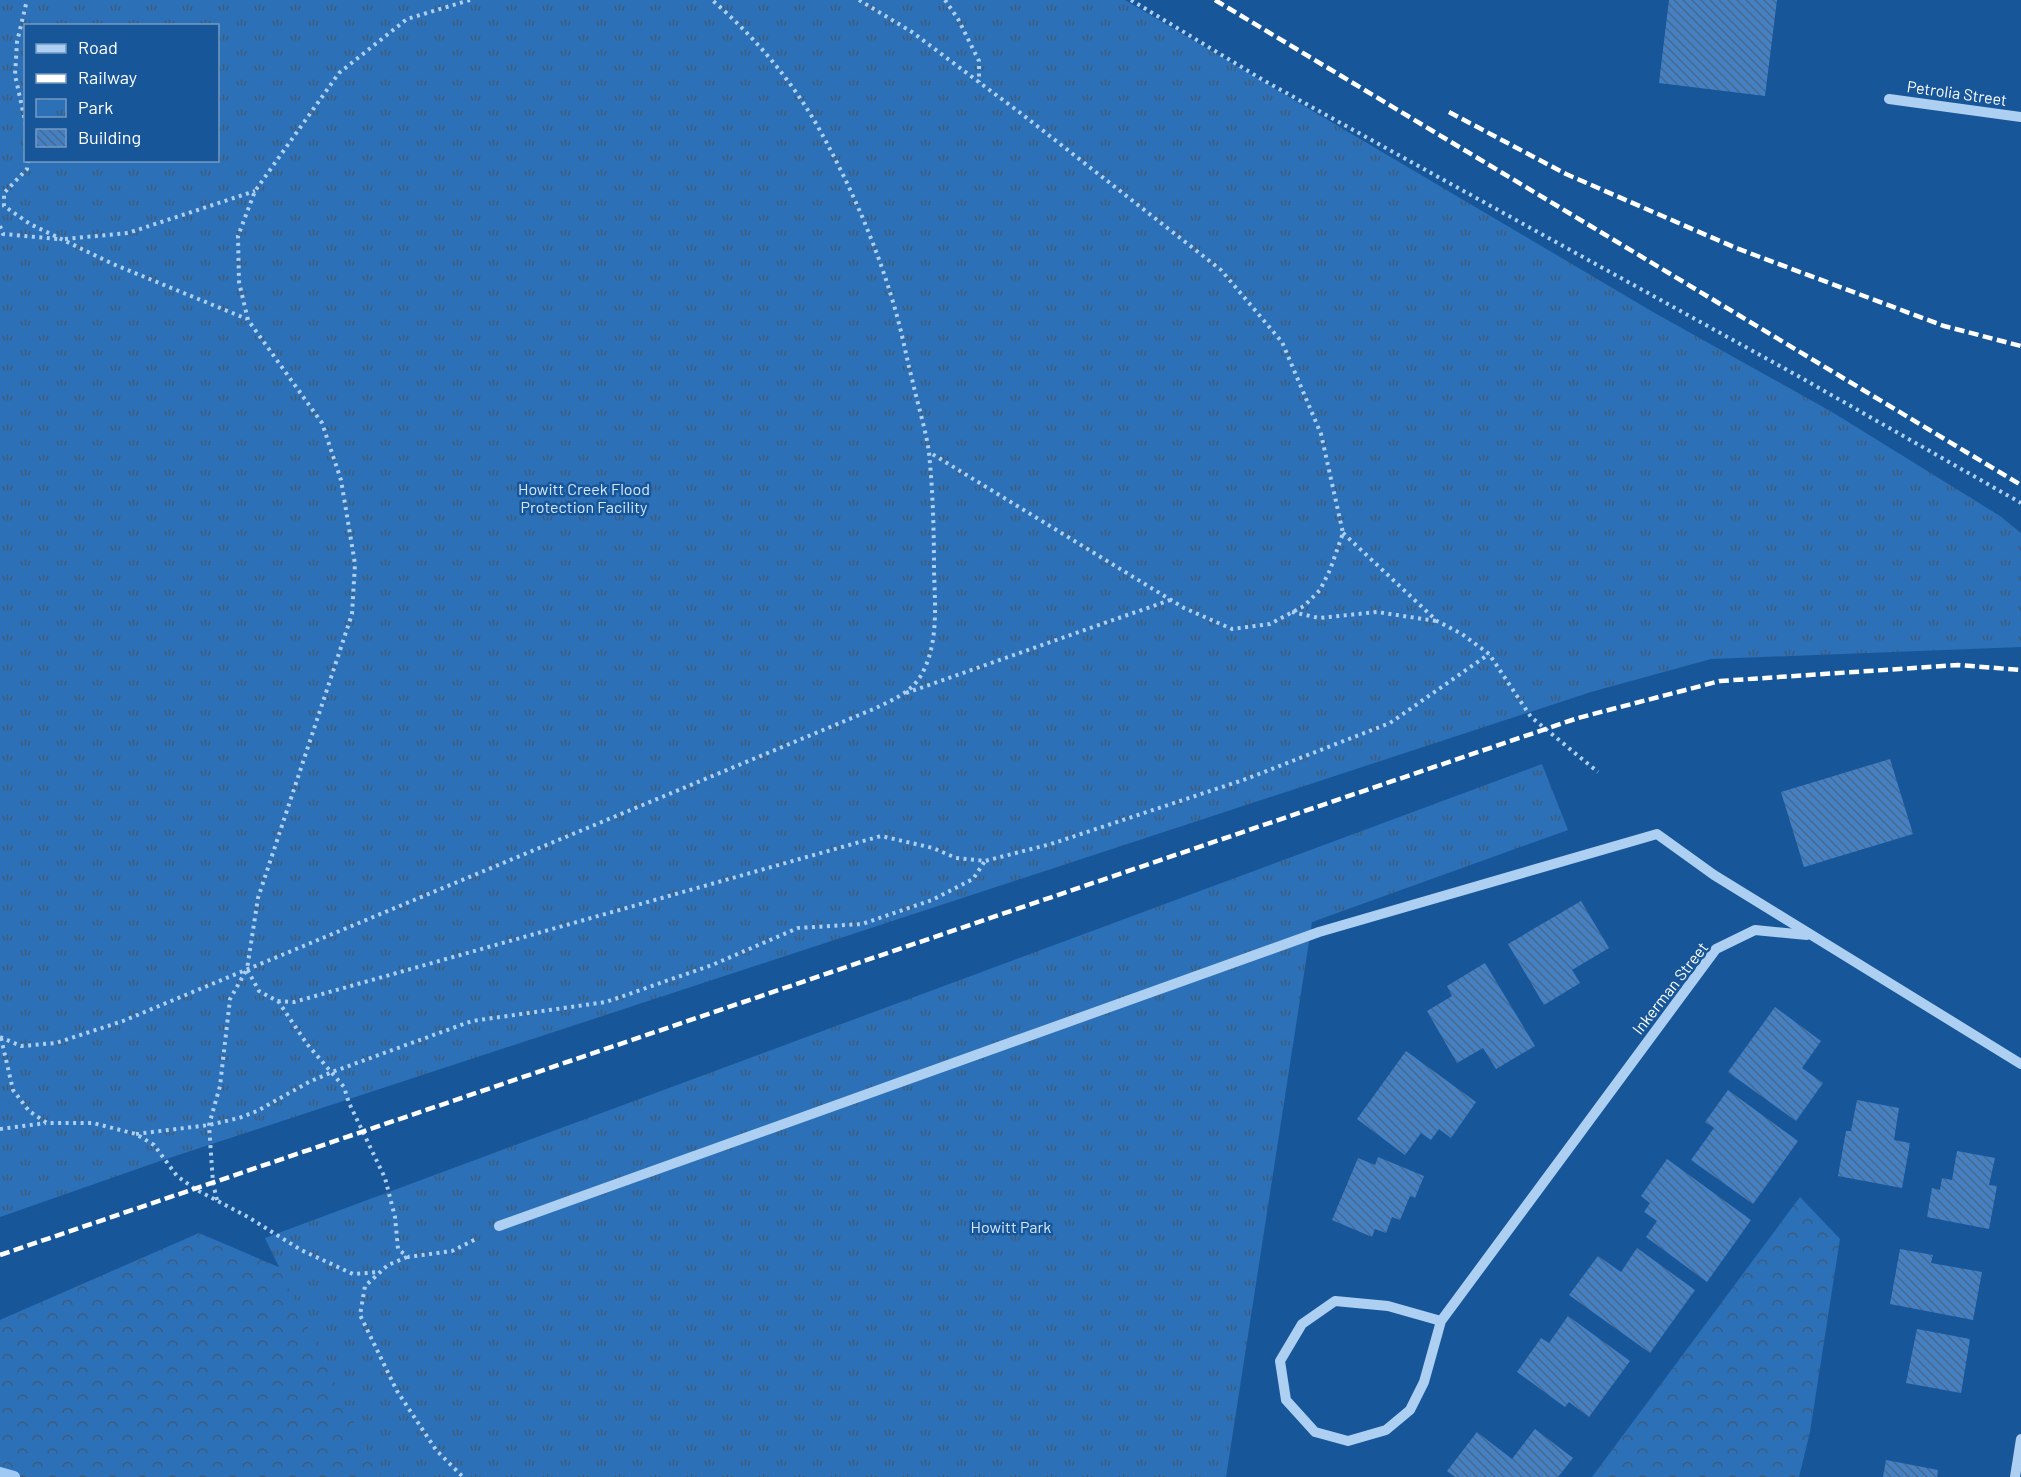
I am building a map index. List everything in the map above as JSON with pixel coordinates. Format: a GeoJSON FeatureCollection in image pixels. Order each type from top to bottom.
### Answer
{"type":"FeatureCollection","features":[{"type":"Feature","properties":{"kind":"street","name":"Petrolia Street"},"geometry":{"type":"LineString","coordinates":[[1889,99],[2021,117]]}},
{"type":"Feature","properties":{"kind":"street"},"geometry":{"type":"LineString","coordinates":[[500,1226],[1319,932],[1657,834],[1714,875],[1811,935]]}},
{"type":"Feature","properties":{"kind":"street","name":"Inkerman Street"},"geometry":{"type":"LineString","coordinates":[[1441,1321],[1388,1306],[1335,1301],[1302,1324],[1280,1361],[1286,1400],[1315,1432],[1348,1441],[1386,1430],[1410,1410],[1424,1382],[1441,1321],[1716,949],[1755,930],[1811,935],[2021,1064]]}},
{"type":"Feature","properties":{"kind":"street"},"geometry":{"type":"LineString","coordinates":[[2015,1477],[2021,1439]]}},
{"type":"Feature","properties":{"kind":"path"},"geometry":{"type":"LineString","coordinates":[[24,116],[15,75],[17,42],[27,0]]}},
{"type":"Feature","properties":{"kind":"path"},"geometry":{"type":"LineString","coordinates":[[217,1200],[213,1183],[209,1125],[220,1086],[230,999],[247,969],[258,898],[352,614],[355,564],[340,480],[322,423],[248,320],[239,282],[238,236],[255,191],[339,73],[407,19],[470,0]]}},
{"type":"Feature","properties":{"kind":"path"},"geometry":{"type":"LineString","coordinates":[[712,0],[739,25],[795,89],[823,135],[848,185],[876,251],[897,316],[928,451],[933,528],[934,635],[929,658],[919,678],[904,694]]}},
{"type":"Feature","properties":{"kind":"path"},"geometry":{"type":"LineString","coordinates":[[859,0],[912,32],[1023,115],[1221,270],[1282,342],[1321,434],[1343,533],[1320,590],[1304,606],[1270,624],[1232,629],[1184,608],[928,451]]}},
{"type":"Feature","properties":{"kind":"path"},"geometry":{"type":"LineString","coordinates":[[945,0],[958,19],[980,61],[979,82]]}},
{"type":"Feature","properties":{"kind":"path"},"geometry":{"type":"LineString","coordinates":[[1131,0],[1263,80],[2021,503]]}},
{"type":"Feature","properties":{"kind":"path"},"geometry":{"type":"LineString","coordinates":[[28,162],[27,169],[4,193],[4,206],[30,224],[113,264],[248,320]]}},
{"type":"Feature","properties":{"kind":"path"},"geometry":{"type":"LineString","coordinates":[[0,226],[3,234],[63,239],[129,233],[255,191]]}},
{"type":"Feature","properties":{"kind":"path"},"geometry":{"type":"LineString","coordinates":[[1343,533],[1437,621],[1462,634],[1489,654],[1531,717],[1598,772]]}},
{"type":"Feature","properties":{"kind":"path"},"geometry":{"type":"LineString","coordinates":[[1,1038],[21,1046],[56,1043],[123,1021],[865,713],[904,694],[1171,600]]}},
{"type":"Feature","properties":{"kind":"path"},"geometry":{"type":"LineString","coordinates":[[1291,612],[1319,618],[1377,612],[1437,621]]}},
{"type":"Feature","properties":{"kind":"path"},"geometry":{"type":"LineString","coordinates":[[277,1001],[294,1002],[881,837],[933,848],[956,858],[985,861],[1052,843],[1246,779],[1390,723],[1489,654]]}},
{"type":"Feature","properties":{"kind":"path"},"geometry":{"type":"LineString","coordinates":[[136,1134],[209,1125],[239,1118],[332,1072],[472,1021],[606,1002],[712,965],[798,928],[862,924],[932,900],[973,879],[985,861]]}},
{"type":"Feature","properties":{"kind":"path"},"geometry":{"type":"LineString","coordinates":[[247,969],[259,991],[277,1001],[308,1044],[344,1087],[349,1103],[385,1178],[395,1217],[398,1249],[408,1257]]}},
{"type":"Feature","properties":{"kind":"path"},"geometry":{"type":"LineString","coordinates":[[1,1038],[13,1090],[29,1111],[47,1123]]}},
{"type":"Feature","properties":{"kind":"path"},"geometry":{"type":"LineString","coordinates":[[0,1129],[47,1123],[93,1123],[136,1134],[154,1145],[177,1176],[301,1250],[353,1274],[380,1272]]}},
{"type":"Feature","properties":{"kind":"path"},"geometry":{"type":"LineString","coordinates":[[463,1477],[436,1450],[397,1391],[360,1315],[365,1286],[388,1265],[408,1257],[452,1251],[500,1226]]}},
{"type":"Feature","properties":{"kind":"green space","name":"Howitt Creek Flood Protection Facility"},"geometry":{"type":"Polygon","coordinates":[[[0,0],[1125,0],[1653,312],[1832,412],[2000,516],[2021,533],[2021,647],[1711,659],[1591,692],[160,1161],[0,1217],[0,0]]]}},
{"type":"Feature","properties":{"kind":"green space","name":"Howitt Park"},"geometry":{"type":"Polygon","coordinates":[[[1542,764],[1568,830],[1312,922],[1226,1477],[380,1477],[265,1238],[1542,764]]]}},
{"type":"Feature","properties":{"kind":"green space"},"geometry":{"type":"Polygon","coordinates":[[[1800,1197],[1840,1239],[1810,1432],[1799,1477],[1592,1477],[1800,1197]]]}},
{"type":"Feature","properties":{"kind":"green space"},"geometry":{"type":"Polygon","coordinates":[[[199,1233],[321,1285],[455,1477],[0,1477],[0,1320],[199,1233]]]}},
{"type":"Feature","properties":{"kind":"building"},"geometry":{"type":"Polygon","coordinates":[[[1669,0],[1777,0],[1765,96],[1659,83],[1669,0]]]}},
{"type":"Feature","properties":{"kind":"building"},"geometry":{"type":"Polygon","coordinates":[[[1890,759],[1913,834],[1804,867],[1781,792],[1890,759]]]}},
{"type":"Feature","properties":{"kind":"building"},"geometry":{"type":"Polygon","coordinates":[[[1581,901],[1609,948],[1572,970],[1580,983],[1544,1005],[1508,944],[1581,901]]]}},
{"type":"Feature","properties":{"kind":"building"},"geometry":{"type":"Polygon","coordinates":[[[1485,963],[1535,1046],[1496,1069],[1483,1048],[1457,1063],[1427,1011],[1452,996],[1447,986],[1485,963]]]}},
{"type":"Feature","properties":{"kind":"building"},"geometry":{"type":"Polygon","coordinates":[[[1775,1007],[1821,1041],[1802,1068],[1823,1083],[1796,1121],[1728,1072],[1775,1007]]]}},
{"type":"Feature","properties":{"kind":"building"},"geometry":{"type":"Polygon","coordinates":[[[1406,1051],[1476,1102],[1451,1138],[1439,1129],[1431,1140],[1421,1133],[1405,1155],[1357,1119],[1406,1051]]]}},
{"type":"Feature","properties":{"kind":"building"},"geometry":{"type":"Polygon","coordinates":[[[1728,1090],[1798,1141],[1753,1204],[1691,1160],[1714,1128],[1705,1122],[1728,1090]]]}},
{"type":"Feature","properties":{"kind":"building"},"geometry":{"type":"Polygon","coordinates":[[[1857,1100],[1899,1108],[1894,1140],[1910,1143],[1902,1188],[1838,1176],[1846,1131],[1851,1131],[1857,1100]]]}},
{"type":"Feature","properties":{"kind":"building"},"geometry":{"type":"Polygon","coordinates":[[[1957,1151],[1995,1158],[1989,1185],[1997,1186],[1989,1229],[1927,1217],[1932,1188],[1940,1190],[1942,1178],[1952,1180],[1957,1151]]]}},
{"type":"Feature","properties":{"kind":"building"},"geometry":{"type":"Polygon","coordinates":[[[1378,1157],[1424,1176],[1415,1198],[1410,1196],[1400,1220],[1392,1217],[1386,1233],[1375,1229],[1372,1237],[1332,1220],[1358,1158],[1375,1165],[1378,1157]]]}},
{"type":"Feature","properties":{"kind":"building"},"geometry":{"type":"Polygon","coordinates":[[[1667,1159],[1751,1220],[1707,1282],[1646,1237],[1657,1221],[1644,1212],[1650,1203],[1641,1196],[1667,1159]]]}},
{"type":"Feature","properties":{"kind":"building"},"geometry":{"type":"Polygon","coordinates":[[[1637,1248],[1695,1290],[1650,1353],[1569,1295],[1598,1256],[1621,1272],[1637,1248]]]}},
{"type":"Feature","properties":{"kind":"building"},"geometry":{"type":"Polygon","coordinates":[[[1900,1249],[1933,1255],[1931,1263],[1982,1272],[1973,1320],[1890,1304],[1900,1249]]]}},
{"type":"Feature","properties":{"kind":"building"},"geometry":{"type":"Polygon","coordinates":[[[1568,1316],[1630,1361],[1589,1417],[1569,1402],[1565,1407],[1517,1372],[1541,1338],[1549,1343],[1568,1316]]]}},
{"type":"Feature","properties":{"kind":"building"},"geometry":{"type":"Polygon","coordinates":[[[1917,1329],[1970,1339],[1961,1393],[1906,1383],[1917,1329]]]}},
{"type":"Feature","properties":{"kind":"building"},"geometry":{"type":"Polygon","coordinates":[[[1535,1429],[1573,1458],[1558,1477],[1455,1477],[1447,1471],[1477,1432],[1512,1459],[1535,1429]]]}},
{"type":"Feature","properties":{"kind":"building"},"geometry":{"type":"Polygon","coordinates":[[[1886,1460],[1938,1470],[1937,1477],[1883,1477],[1886,1460]]]}},
{"type":"Feature","properties":{"kind":"waterway"},"geometry":{"type":"LineString","coordinates":[[0,1473],[14,1477]]}},
{"type":"Feature","properties":{"kind":"railway"},"geometry":{"type":"LineString","coordinates":[[1215,0],[2021,485]]}},
{"type":"Feature","properties":{"kind":"railway"},"geometry":{"type":"LineString","coordinates":[[1449,112],[1566,174],[1736,248],[1944,326],[2021,346]]}},
{"type":"Feature","properties":{"kind":"railway"},"geometry":{"type":"LineString","coordinates":[[0,1255],[1578,718],[1720,681],[1958,665],[2021,670]]}}]}
